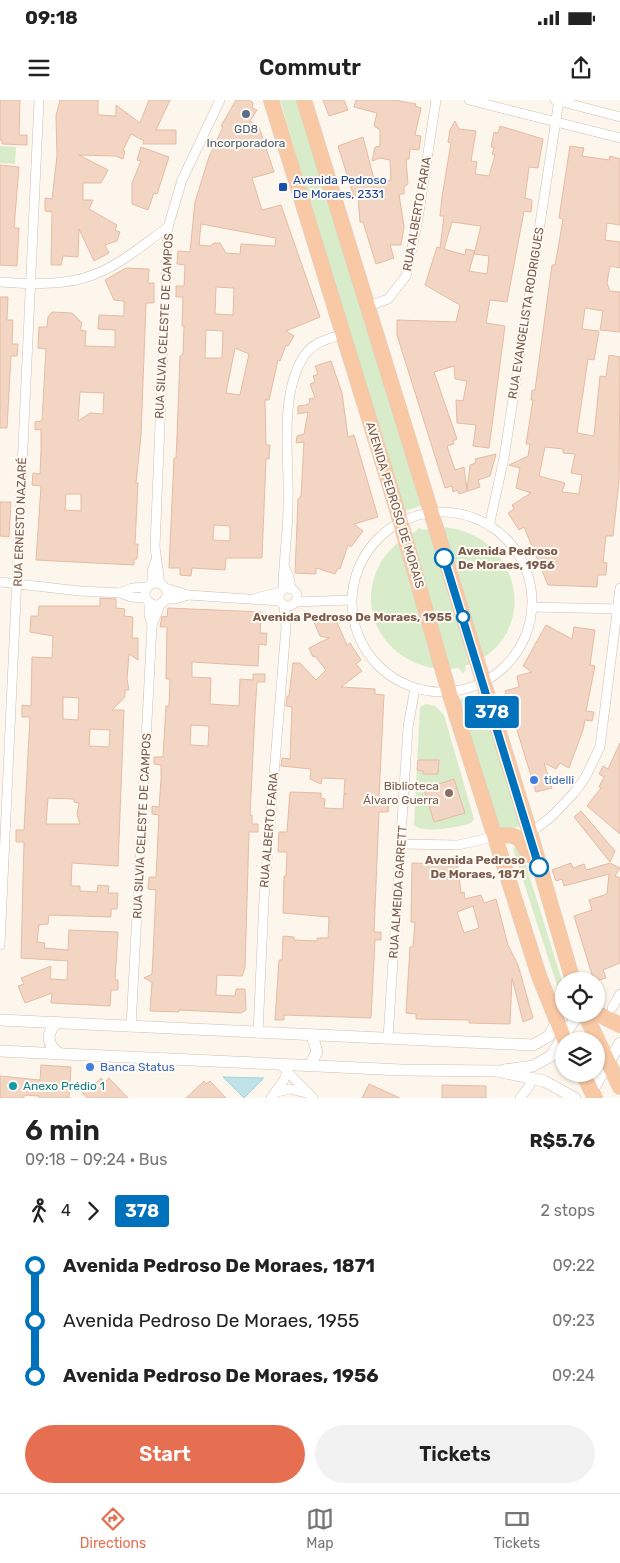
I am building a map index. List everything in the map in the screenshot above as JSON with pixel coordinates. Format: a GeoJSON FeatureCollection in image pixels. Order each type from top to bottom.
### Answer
{"type":"FeatureCollection","features":[{"type":"Feature","properties":{"kind":"highway","name":"AVENIDA PEDROSO DE MORAIS"},"geometry":{"type":"LineString","coordinates":[[271,100],[401,522],[449,692],[539,976],[560,1032]]}},
{"type":"Feature","properties":{"kind":"highway"},"geometry":{"type":"LineString","coordinates":[[304,100],[482,683],[530,833],[570,972]]}},
{"type":"Feature","properties":{"kind":"highway"},"geometry":{"type":"LineString","coordinates":[[496,836],[514,835],[523,840],[547,916],[561,942]]}},
{"type":"Feature","properties":{"kind":"highway"},"geometry":{"type":"LineString","coordinates":[[605,1018],[620,1026]]}},
{"type":"Feature","properties":{"kind":"highway"},"geometry":{"type":"LineString","coordinates":[[588,1022],[620,1086]]}},
{"type":"Feature","properties":{"kind":"highway"},"geometry":{"type":"LineString","coordinates":[[587,1082],[594,1094]]}},
{"type":"Feature","properties":{"kind":"street","name":"RUA ERNESTO NAZARÉ"},"geometry":{"type":"LineString","coordinates":[[0,945],[39,100]]}},
{"type":"Feature","properties":{"kind":"street","name":"RUA SILVIA CELESTE DE CAMPOS"},"geometry":{"type":"LineString","coordinates":[[131,1027],[152,625],[148,600],[156,586],[152,572],[156,562],[168,227],[182,180],[220,100]]}},
{"type":"Feature","properties":{"kind":"street","name":"RUA ALBERTO FARIA"},"geometry":{"type":"LineString","coordinates":[[367,307],[388,299],[406,276],[418,219],[436,100]]}},
{"type":"Feature","properties":{"kind":"street"},"geometry":{"type":"LineString","coordinates":[[469,100],[620,138]]}},
{"type":"Feature","properties":{"kind":"street"},"geometry":{"type":"LineString","coordinates":[[558,100],[620,117]]}},
{"type":"Feature","properties":{"kind":"street","name":"RUA EVANGELISTA RODRIGUES"},"geometry":{"type":"LineString","coordinates":[[489,526],[504,458],[558,100]]}},
{"type":"Feature","properties":{"kind":"street"},"geometry":{"type":"LineString","coordinates":[[0,282],[30,284],[91,276],[113,266],[168,227]]}},
{"type":"Feature","properties":{"kind":"street","name":"RUA ALBERTO FARIA"},"geometry":{"type":"LineString","coordinates":[[258,1033],[264,898],[288,597],[285,568],[288,506],[288,405],[297,372],[309,350],[317,343],[343,334]]}},
{"type":"Feature","properties":{"kind":"street"},"geometry":{"type":"LineString","coordinates":[[430,513],[457,514],[471,517],[489,526],[504,538],[526,570],[532,607],[529,626],[522,644],[512,659],[498,673],[482,683],[449,692],[415,688],[391,676],[372,658],[362,644],[356,627],[351,600],[355,578],[368,551],[382,535],[401,522],[430,513]]}},
{"type":"Feature","properties":{"kind":"street"},"geometry":{"type":"LineString","coordinates":[[0,582],[18,582],[80,591],[120,593],[148,600],[163,601],[188,595]]}},
{"type":"Feature","properties":{"kind":"street"},"geometry":{"type":"LineString","coordinates":[[120,593],[132,588],[156,586],[188,595],[351,600]]}},
{"type":"Feature","properties":{"kind":"street"},"geometry":{"type":"LineString","coordinates":[[156,586],[163,601]]}},
{"type":"Feature","properties":{"kind":"street"},"geometry":{"type":"LineString","coordinates":[[530,833],[551,817],[574,793],[585,778],[600,747],[620,588]]}},
{"type":"Feature","properties":{"kind":"street","name":"RUA SILVIA CELESTE DE CAMPOS"},"geometry":{"type":"LineString","coordinates":[[152,625],[163,601]]}},
{"type":"Feature","properties":{"kind":"street"},"geometry":{"type":"LineString","coordinates":[[532,607],[618,609]]}},
{"type":"Feature","properties":{"kind":"street","name":"RUA ALMEIDA GARRETT"},"geometry":{"type":"LineString","coordinates":[[388,1038],[408,727],[415,688]]}},
{"type":"Feature","properties":{"kind":"street"},"geometry":{"type":"LineString","coordinates":[[401,844],[458,845],[496,836]]}},
{"type":"Feature","properties":{"kind":"street"},"geometry":{"type":"LineString","coordinates":[[612,1008],[620,994]]}},
{"type":"Feature","properties":{"kind":"street"},"geometry":{"type":"LineString","coordinates":[[0,1020],[533,1045],[549,1036],[556,1023]]}},
{"type":"Feature","properties":{"kind":"street"},"geometry":{"type":"LineString","coordinates":[[57,1022],[49,1031],[48,1040],[53,1050],[60,1054]]}},
{"type":"Feature","properties":{"kind":"street"},"geometry":{"type":"LineString","coordinates":[[310,1065],[317,1052],[312,1035]]}},
{"type":"Feature","properties":{"kind":"street"},"geometry":{"type":"LineString","coordinates":[[594,1094],[608,1063],[620,1043]]}},
{"type":"Feature","properties":{"kind":"street"},"geometry":{"type":"LineString","coordinates":[[0,1051],[284,1068],[310,1065],[402,1070],[497,1071],[539,1064],[555,1052]]}},
{"type":"Feature","properties":{"kind":"street"},"geometry":{"type":"LineString","coordinates":[[274,1095],[284,1068]]}},
{"type":"Feature","properties":{"kind":"street"},"geometry":{"type":"LineString","coordinates":[[284,1068],[310,1096]]}},
{"type":"Feature","properties":{"kind":"street"},"geometry":{"type":"LineString","coordinates":[[497,1071],[555,1085],[576,1098]]}},
{"type":"Feature","properties":{"kind":"street"},"geometry":{"type":"LineString","coordinates":[[520,1098],[530,1085],[530,1078]]}},
{"type":"Feature","properties":{"kind":"street"},"geometry":{"type":"LineString","coordinates":[[274,1095],[290,1090],[310,1096]]}},
{"type":"Feature","properties":{"kind":"green space"},"geometry":{"type":"Polygon","coordinates":[[[280,100],[299,100],[423,505],[402,512],[280,100]]]}},
{"type":"Feature","properties":{"kind":"green space"},"geometry":{"type":"Polygon","coordinates":[[[0,146],[16,147],[15,164],[0,163],[0,146]]]}},
{"type":"Feature","properties":{"kind":"green space"},"geometry":{"type":"Polygon","coordinates":[[[442,527],[470,534],[491,548],[506,567],[514,589],[514,612],[506,634],[490,653],[465,666],[466,670],[463,673],[458,668],[436,668],[417,663],[399,654],[386,640],[376,624],[371,605],[372,585],[380,564],[390,550],[419,528],[423,530],[442,527]]]}},
{"type":"Feature","properties":{"kind":"green space"},"geometry":{"type":"Polygon","coordinates":[[[480,692],[522,826],[501,831],[458,700],[480,692]]]}},
{"type":"Feature","properties":{"kind":"green space"},"geometry":{"type":"Polygon","coordinates":[[[426,704],[435,706],[444,715],[474,819],[471,823],[450,828],[433,829],[419,828],[414,825],[420,707],[426,704]]]}},
{"type":"Feature","properties":{"kind":"green space"},"geometry":{"type":"Polygon","coordinates":[[[517,844],[520,846],[559,972],[555,972],[555,979],[513,849],[517,844]]]}},
{"type":"Feature","properties":{"kind":"water"},"geometry":{"type":"Polygon","coordinates":[[[223,1077],[264,1078],[244,1098],[223,1077]]]}},
{"type":"Feature","properties":{"kind":"building"},"geometry":{"type":"Polygon","coordinates":[[[0,100],[20,100],[19,135],[27,135],[27,145],[2,144],[2,140],[0,140],[0,100]]]}},
{"type":"Feature","properties":{"kind":"building"},"geometry":{"type":"Polygon","coordinates":[[[60,100],[98,100],[98,115],[116,116],[116,105],[140,123],[149,100],[170,100],[156,130],[176,130],[176,144],[143,144],[144,141],[131,134],[123,150],[125,151],[123,159],[115,156],[79,155],[108,170],[101,183],[83,183],[83,200],[93,200],[89,209],[117,225],[115,230],[120,232],[117,241],[105,245],[109,253],[94,261],[79,229],[78,257],[63,256],[61,265],[51,265],[52,212],[45,211],[45,198],[52,199],[57,156],[56,116],[60,100]]]}},
{"type":"Feature","properties":{"kind":"building"},"geometry":{"type":"Polygon","coordinates":[[[236,100],[249,100],[253,103],[252,108],[257,110],[250,121],[259,127],[274,172],[252,178],[262,210],[281,205],[320,317],[286,331],[294,336],[288,346],[286,345],[280,361],[278,360],[269,400],[265,400],[266,445],[270,445],[269,459],[266,459],[262,558],[226,558],[225,570],[192,568],[191,576],[180,575],[180,568],[169,568],[180,356],[183,354],[184,326],[182,326],[183,297],[176,297],[176,286],[184,286],[185,265],[177,264],[178,251],[190,252],[195,202],[209,157],[223,127],[221,126],[236,100]],[[201,224],[199,245],[210,246],[214,243],[220,243],[226,253],[240,254],[241,244],[275,246],[276,238],[201,224]],[[216,287],[215,314],[233,315],[234,288],[216,287]],[[206,330],[205,358],[222,358],[223,331],[206,330]],[[235,348],[226,393],[240,395],[249,354],[235,348]],[[214,525],[213,540],[230,541],[230,526],[214,525]]]}},
{"type":"Feature","properties":{"kind":"building"},"geometry":{"type":"Polygon","coordinates":[[[323,100],[344,100],[348,110],[329,116],[323,100]]]}},
{"type":"Feature","properties":{"kind":"building"},"geometry":{"type":"Polygon","coordinates":[[[356,100],[394,100],[416,104],[415,106],[421,108],[415,135],[421,136],[419,150],[410,149],[409,159],[406,159],[408,184],[404,187],[404,194],[399,194],[404,227],[401,245],[390,245],[394,258],[376,264],[363,222],[360,222],[358,196],[354,197],[338,146],[363,137],[375,183],[391,180],[390,160],[380,158],[372,161],[375,147],[380,146],[380,130],[374,126],[377,113],[354,107],[356,100]]]}},
{"type":"Feature","properties":{"kind":"building"},"geometry":{"type":"Polygon","coordinates":[[[455,121],[459,129],[476,131],[471,161],[477,162],[475,174],[489,176],[495,155],[492,154],[494,148],[491,147],[494,132],[498,133],[500,126],[543,139],[538,168],[529,167],[525,198],[532,200],[531,212],[524,211],[507,302],[490,300],[486,323],[505,326],[489,448],[473,446],[476,425],[457,423],[456,400],[463,401],[467,381],[455,379],[454,366],[434,372],[457,439],[453,441],[454,444],[447,446],[455,470],[464,467],[467,490],[470,465],[476,463],[475,459],[496,454],[490,476],[478,480],[480,487],[459,494],[457,490],[453,492],[452,486],[445,488],[397,335],[397,320],[456,322],[460,305],[425,285],[437,247],[440,248],[444,216],[440,216],[451,143],[448,142],[450,130],[455,121]],[[452,222],[444,249],[465,255],[466,249],[475,251],[481,226],[452,222]],[[474,254],[469,271],[487,274],[489,256],[474,254]]]}},
{"type":"Feature","properties":{"kind":"building"},"geometry":{"type":"Polygon","coordinates":[[[570,146],[584,148],[582,156],[609,160],[610,156],[620,159],[620,225],[607,223],[605,240],[620,242],[620,268],[610,266],[607,283],[610,291],[620,292],[620,332],[600,330],[603,311],[585,308],[582,329],[599,331],[594,360],[588,359],[577,433],[594,436],[600,376],[606,377],[609,355],[620,357],[619,482],[613,536],[606,536],[603,562],[607,563],[606,575],[598,575],[597,587],[548,585],[524,527],[519,530],[508,513],[514,509],[512,505],[531,493],[516,488],[520,468],[509,465],[528,456],[530,444],[526,444],[533,400],[531,400],[532,390],[535,390],[552,265],[555,265],[563,219],[559,218],[570,146]],[[545,447],[539,476],[565,483],[562,492],[579,494],[582,475],[571,473],[575,454],[563,453],[563,449],[545,447]]]}},
{"type":"Feature","properties":{"kind":"building"},"geometry":{"type":"Polygon","coordinates":[[[141,147],[169,157],[157,194],[154,193],[148,210],[132,204],[132,183],[141,161],[137,160],[141,147]]]}},
{"type":"Feature","properties":{"kind":"building"},"geometry":{"type":"Polygon","coordinates":[[[0,165],[19,167],[14,228],[19,228],[17,266],[0,265],[0,165]]]}},
{"type":"Feature","properties":{"kind":"building"},"geometry":{"type":"Polygon","coordinates":[[[126,268],[149,269],[148,283],[154,283],[154,303],[146,303],[141,435],[136,483],[138,483],[135,544],[138,544],[137,559],[134,559],[134,565],[36,560],[41,486],[32,485],[33,473],[40,474],[41,429],[35,430],[35,422],[42,421],[46,349],[38,348],[39,327],[47,327],[48,317],[52,312],[72,313],[82,323],[80,330],[86,331],[85,346],[115,347],[115,330],[98,329],[99,315],[124,316],[124,301],[114,300],[105,280],[126,268]],[[80,392],[78,421],[90,413],[103,414],[104,393],[80,392]],[[66,494],[65,510],[81,511],[81,494],[66,494]]]}},
{"type":"Feature","properties":{"kind":"building"},"geometry":{"type":"Polygon","coordinates":[[[0,297],[8,297],[7,320],[13,320],[12,344],[18,344],[17,356],[11,356],[7,428],[0,428],[0,297]]]}},
{"type":"Feature","properties":{"kind":"building"},"geometry":{"type":"Polygon","coordinates":[[[331,361],[342,393],[348,437],[354,435],[378,517],[354,524],[363,531],[351,547],[348,545],[340,569],[338,568],[335,574],[316,568],[316,574],[295,573],[298,499],[301,496],[304,442],[296,443],[297,436],[304,434],[308,412],[298,414],[298,406],[306,405],[310,402],[309,399],[315,398],[310,384],[315,382],[313,376],[318,374],[315,366],[331,361]]]}},
{"type":"Feature","properties":{"kind":"building"},"geometry":{"type":"Polygon","coordinates":[[[0,502],[11,502],[9,537],[0,536],[0,502]]]}},
{"type":"Feature","properties":{"kind":"building"},"geometry":{"type":"Polygon","coordinates":[[[100,598],[116,599],[116,608],[125,609],[124,616],[133,617],[132,638],[138,638],[138,660],[129,654],[127,679],[129,690],[125,690],[125,697],[112,710],[124,710],[118,866],[72,863],[71,886],[80,886],[80,891],[97,892],[98,885],[109,886],[108,893],[118,893],[117,909],[111,909],[111,917],[49,915],[48,924],[39,925],[37,942],[45,943],[44,948],[68,950],[69,930],[118,932],[115,980],[118,980],[118,990],[111,990],[110,1006],[51,1003],[52,993],[25,1003],[18,986],[24,984],[21,978],[51,966],[50,979],[67,980],[68,961],[21,958],[24,842],[16,842],[16,830],[24,830],[30,717],[22,717],[22,705],[31,706],[32,657],[52,658],[53,636],[30,632],[31,616],[38,616],[39,606],[100,606],[100,598]],[[63,697],[63,719],[78,720],[79,698],[63,697]],[[90,729],[89,746],[109,747],[110,730],[90,729]],[[48,798],[46,824],[80,824],[77,814],[79,803],[74,802],[74,799],[48,798]]]}},
{"type":"Feature","properties":{"kind":"building"},"geometry":{"type":"Polygon","coordinates":[[[168,608],[261,612],[260,633],[267,633],[266,645],[259,644],[258,666],[192,662],[192,677],[211,678],[210,704],[239,706],[240,679],[253,680],[253,674],[265,674],[265,682],[257,682],[250,815],[252,815],[252,824],[258,824],[258,832],[249,832],[245,968],[242,976],[217,975],[216,995],[235,996],[236,989],[245,989],[246,1010],[241,1013],[179,1010],[179,1012],[150,1011],[152,982],[144,978],[152,974],[156,890],[148,889],[149,877],[156,877],[159,815],[152,814],[152,806],[159,807],[161,780],[161,765],[154,764],[154,757],[163,757],[166,706],[169,706],[170,679],[166,679],[167,627],[160,627],[162,616],[167,617],[168,608]],[[191,725],[190,745],[208,746],[209,726],[191,725]]]}},
{"type":"Feature","properties":{"kind":"building"},"geometry":{"type":"Polygon","coordinates":[[[326,616],[335,618],[347,645],[350,643],[361,660],[356,664],[362,671],[341,687],[375,689],[375,694],[384,695],[379,797],[380,803],[389,803],[388,812],[379,812],[374,932],[381,932],[381,940],[375,940],[371,1018],[284,1015],[284,1020],[275,1020],[279,960],[282,960],[283,936],[294,937],[294,940],[317,941],[317,938],[328,938],[329,917],[283,913],[287,852],[278,852],[279,832],[287,832],[290,792],[321,793],[321,798],[325,799],[324,808],[343,809],[344,794],[347,794],[344,793],[345,779],[322,778],[321,784],[310,779],[311,769],[281,766],[282,758],[290,759],[292,707],[286,706],[293,663],[300,663],[316,680],[326,670],[315,656],[313,657],[309,648],[329,638],[320,636],[314,622],[326,616]]]}},
{"type":"Feature","properties":{"kind":"building"},"geometry":{"type":"Polygon","coordinates":[[[546,625],[572,639],[574,627],[595,630],[590,665],[595,666],[586,711],[594,712],[592,721],[585,720],[569,768],[560,763],[556,769],[544,763],[552,788],[536,792],[505,691],[519,687],[517,676],[532,672],[523,666],[546,625]]]}},
{"type":"Feature","properties":{"kind":"building"},"geometry":{"type":"Polygon","coordinates":[[[620,743],[620,834],[587,806],[601,788],[599,787],[604,777],[599,774],[603,766],[608,769],[620,743]]]}},
{"type":"Feature","properties":{"kind":"building"},"geometry":{"type":"Polygon","coordinates":[[[418,760],[439,760],[438,774],[423,774],[423,771],[417,770],[418,760]]]}},
{"type":"Feature","properties":{"kind":"building"},"geometry":{"type":"Polygon","coordinates":[[[454,779],[465,813],[434,822],[424,789],[454,779]]]}},
{"type":"Feature","properties":{"kind":"building"},"geometry":{"type":"Polygon","coordinates":[[[581,811],[615,851],[610,862],[574,817],[581,811]]]}},
{"type":"Feature","properties":{"kind":"building"},"geometry":{"type":"Polygon","coordinates":[[[457,861],[461,893],[464,892],[465,899],[481,895],[484,903],[496,899],[508,945],[518,965],[533,1018],[523,1022],[512,978],[510,1024],[469,1023],[469,1020],[416,1019],[416,1014],[406,1013],[410,947],[413,947],[415,922],[411,922],[412,863],[440,864],[457,861]],[[473,906],[457,912],[464,933],[479,928],[473,906]]]}},
{"type":"Feature","properties":{"kind":"building"},"geometry":{"type":"Polygon","coordinates":[[[571,863],[573,868],[584,864],[586,870],[610,863],[620,868],[615,876],[620,878],[620,963],[603,970],[604,972],[591,972],[574,916],[592,910],[589,900],[607,894],[609,874],[564,886],[562,879],[556,881],[552,870],[571,863]]]}},
{"type":"Feature","properties":{"kind":"building"},"geometry":{"type":"Polygon","coordinates":[[[41,1065],[71,1067],[69,1098],[39,1098],[39,1096],[24,1095],[24,1098],[0,1098],[0,1076],[40,1080],[41,1065]]]}},
{"type":"Feature","properties":{"kind":"building"},"geometry":{"type":"Polygon","coordinates":[[[101,1078],[105,1082],[109,1078],[128,1098],[87,1098],[81,1091],[88,1085],[91,1088],[101,1078]]]}},
{"type":"Feature","properties":{"kind":"building"},"geometry":{"type":"Polygon","coordinates":[[[204,1081],[206,1084],[210,1081],[226,1098],[186,1098],[204,1081]]]}},
{"type":"Feature","properties":{"kind":"building"},"geometry":{"type":"Polygon","coordinates":[[[369,1084],[400,1098],[362,1098],[369,1084]]]}},
{"type":"Feature","properties":{"kind":"building"},"geometry":{"type":"Polygon","coordinates":[[[442,1085],[486,1086],[486,1098],[442,1098],[442,1085]]]}},
{"type":"Feature","properties":{"kind":"bus line","name":"378"},"geometry":{"type":"LineString","coordinates":[[444,558],[539,867]]}},
{"type":"Feature","properties":{"kind":"place","name":"GD8 Incorporadora"},"geometry":{"type":"Point","coordinates":[246,114]}},
{"type":"Feature","properties":{"kind":"place","name":"Avenida Pedroso De Moraes, 2331"},"geometry":{"type":"Point","coordinates":[283,187]}},
{"type":"Feature","properties":{"kind":"place","name":"Avenida Pedroso De Moraes, 1956"},"geometry":{"type":"Point","coordinates":[444,558]}},
{"type":"Feature","properties":{"kind":"place","name":"Avenida Pedroso De Moraes, 1955"},"geometry":{"type":"Point","coordinates":[463,617]}},
{"type":"Feature","properties":{"kind":"place","name":"tidelli"},"geometry":{"type":"Point","coordinates":[534,780]}},
{"type":"Feature","properties":{"kind":"place","name":"Biblioteca Álvaro Guerra"},"geometry":{"type":"Point","coordinates":[449,793]}},
{"type":"Feature","properties":{"kind":"place","name":"Avenida Pedroso De Moraes, 1871"},"geometry":{"type":"Point","coordinates":[539,867]}},
{"type":"Feature","properties":{"kind":"place","name":"Banca Status"},"geometry":{"type":"Point","coordinates":[90,1067]}},
{"type":"Feature","properties":{"kind":"place","name":"Anexo Prédio 1"},"geometry":{"type":"Point","coordinates":[13,1086]}}]}
